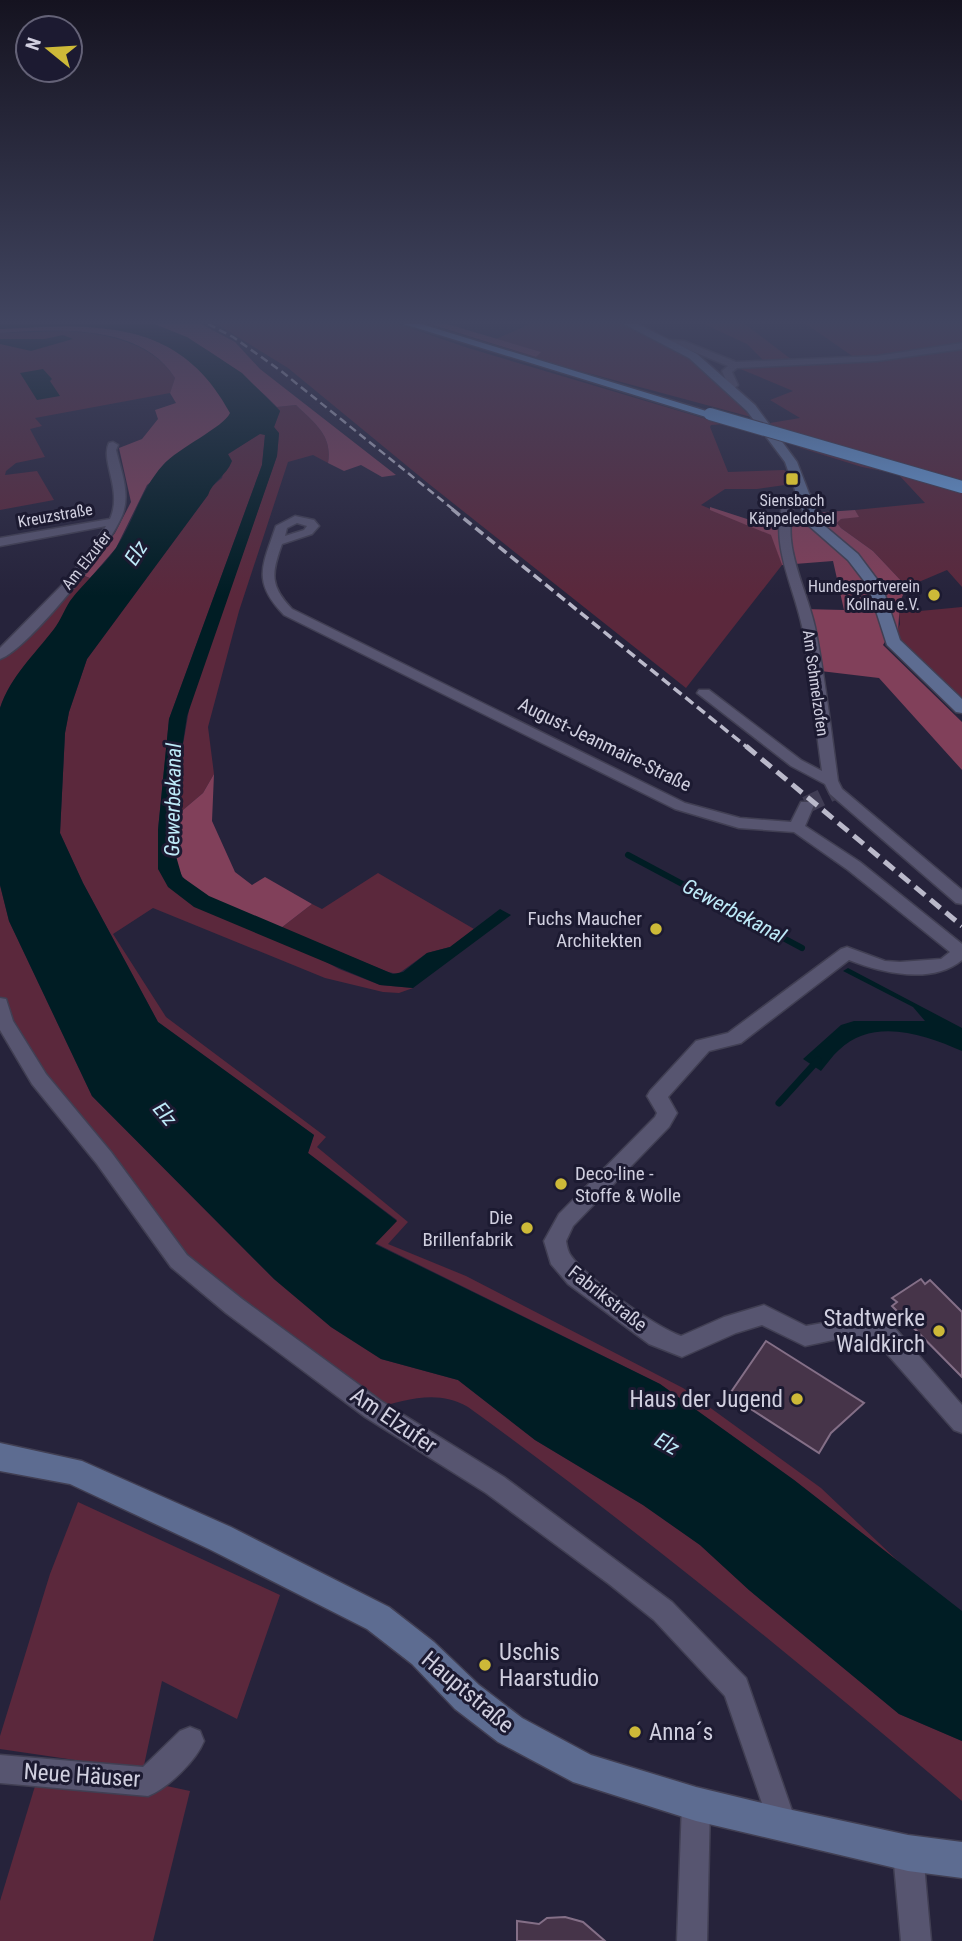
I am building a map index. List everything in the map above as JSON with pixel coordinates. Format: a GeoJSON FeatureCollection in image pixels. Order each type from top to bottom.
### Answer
{"type":"FeatureCollection","features":[{"type":"Feature","properties":{"kind":"highway"},"geometry":{"type":"LineString","coordinates":[[712,415],[962,487]]}},
{"type":"Feature","properties":{"kind":"street"},"geometry":{"type":"LineString","coordinates":[[756,415],[791,462],[814,524],[853,557],[875,586],[893,642],[962,708]]}},
{"type":"Feature","properties":{"kind":"street","name":"Am Elzufer"},"geometry":{"type":"LineString","coordinates":[[0,655],[106,539],[122,499],[111,450],[113,445]]}},
{"type":"Feature","properties":{"kind":"street","name":"Am Schmelzofen"},"geometry":{"type":"LineString","coordinates":[[804,494],[795,496],[787,506],[785,545],[808,626],[831,781]]}},
{"type":"Feature","properties":{"kind":"street","name":"Kreuzstraße"},"geometry":{"type":"LineString","coordinates":[[0,542],[115,521]]}},
{"type":"Feature","properties":{"kind":"street","name":"August-Jeanmaire-Straße"},"geometry":{"type":"LineString","coordinates":[[276,542],[267,587],[273,598],[288,612],[680,806],[739,823],[797,827]]}},
{"type":"Feature","properties":{"kind":"street"},"geometry":{"type":"LineString","coordinates":[[704,693],[796,763],[831,781],[835,791],[962,899]]}},
{"type":"Feature","properties":{"kind":"street"},"geometry":{"type":"LineString","coordinates":[[806,805],[797,827],[854,866],[961,953]]}},
{"type":"Feature","properties":{"kind":"street","name":"Fabrikstraße"},"geometry":{"type":"LineString","coordinates":[[961,953],[945,965],[900,968],[883,967],[847,953],[734,1038],[703,1046],[657,1096],[667,1113],[662,1122],[566,1220],[555,1241],[559,1258],[576,1277],[657,1337],[682,1347],[732,1324],[764,1315],[805,1336],[830,1330],[877,1327],[962,1422]]}},
{"type":"Feature","properties":{"kind":"street","name":"Am Elzufer"},"geometry":{"type":"LineString","coordinates":[[0,1004],[4,1021],[39,1079],[104,1158],[179,1261],[234,1306],[373,1409],[495,1485],[663,1611],[736,1688],[783,1825]]}},
{"type":"Feature","properties":{"kind":"street","name":"Hauptstraße"},"geometry":{"type":"LineString","coordinates":[[0,1457],[72,1471],[220,1538],[378,1618],[423,1653],[467,1697],[510,1730],[584,1770],[696,1804],[783,1825],[908,1853],[962,1860]]}},
{"type":"Feature","properties":{"kind":"street","name":"Neue Häuser"},"geometry":{"type":"LineString","coordinates":[[0,1769],[148,1782],[190,1741]]}},
{"type":"Feature","properties":{"kind":"street"},"geometry":{"type":"LineString","coordinates":[[692,1941],[696,1804]]}},
{"type":"Feature","properties":{"kind":"street"},"geometry":{"type":"LineString","coordinates":[[908,1853],[916,1941]]}},
{"type":"Feature","properties":{"kind":"shaded area"},"geometry":{"type":"Polygon","coordinates":[[[0,415],[53,415],[35,418],[42,426],[30,429],[45,457],[16,463],[5,475],[37,471],[54,500],[0,510],[0,415]]]}},
{"type":"Feature","properties":{"kind":"shaded area"},"geometry":{"type":"Polygon","coordinates":[[[157,415],[230,415],[147,485],[116,548],[90,578],[82,575],[115,533],[131,502],[119,448],[142,439],[158,419],[157,415]]]}},
{"type":"Feature","properties":{"kind":"shaded area"},"geometry":{"type":"Polygon","coordinates":[[[279,415],[306,415],[325,437],[329,453],[328,463],[313,455],[288,462],[239,611],[208,727],[214,774],[203,793],[177,815],[180,762],[190,704],[277,456],[279,434],[274,427],[279,415]]]}},
{"type":"Feature","properties":{"kind":"shaded area"},"geometry":{"type":"Polygon","coordinates":[[[306,415],[318,415],[396,475],[382,477],[361,465],[344,471],[328,463],[328,445],[306,415]]]}},
{"type":"Feature","properties":{"kind":"shaded area"},"geometry":{"type":"Polygon","coordinates":[[[345,415],[691,415],[723,424],[710,427],[728,472],[784,470],[789,474],[792,484],[757,489],[725,489],[701,505],[772,535],[782,565],[686,688],[345,415]]]}},
{"type":"Feature","properties":{"kind":"shaded area"},"geometry":{"type":"Polygon","coordinates":[[[794,415],[962,415],[962,587],[947,570],[907,587],[873,551],[841,528],[837,523],[841,519],[858,516],[855,510],[925,503],[898,474],[862,467],[801,448],[787,441],[770,423],[800,418],[794,415]]]}},
{"type":"Feature","properties":{"kind":"shaded area"},"geometry":{"type":"Polygon","coordinates":[[[260,433],[265,435],[262,465],[169,719],[158,830],[158,869],[339,969],[380,985],[413,988],[399,993],[383,992],[325,978],[153,908],[113,934],[166,1017],[326,1137],[317,1147],[408,1222],[388,1244],[466,1276],[683,1388],[821,1488],[899,1562],[794,1480],[660,1384],[375,1243],[397,1220],[308,1153],[314,1135],[158,1022],[83,883],[60,833],[65,733],[69,712],[87,659],[208,495],[210,488],[222,478],[227,455],[260,433]]]}},
{"type":"Feature","properties":{"kind":"shaded area"},"geometry":{"type":"Polygon","coordinates":[[[710,507],[775,528],[784,524],[813,523],[811,513],[855,510],[859,517],[841,519],[837,523],[873,551],[907,587],[900,601],[898,632],[889,635],[883,645],[962,722],[962,770],[879,678],[812,670],[803,609],[844,610],[833,561],[782,565],[771,535],[710,510],[710,507]]]}},
{"type":"Feature","properties":{"kind":"shaded area"},"geometry":{"type":"Polygon","coordinates":[[[77,574],[90,578],[56,627],[17,675],[0,708],[0,655],[77,574]]]}},
{"type":"Feature","properties":{"kind":"shaded area"},"geometry":{"type":"Polygon","coordinates":[[[962,607],[962,708],[893,642],[900,624],[899,613],[962,607]]]}},
{"type":"Feature","properties":{"kind":"shaded area"},"geometry":{"type":"Polygon","coordinates":[[[214,774],[212,821],[235,872],[252,885],[265,877],[312,904],[281,928],[211,898],[181,874],[175,853],[177,815],[203,793],[214,774]]]}},
{"type":"Feature","properties":{"kind":"shaded area"},"geometry":{"type":"Polygon","coordinates":[[[378,873],[474,929],[450,947],[427,953],[398,974],[281,928],[312,904],[322,909],[378,873]]]}},
{"type":"Feature","properties":{"kind":"shaded area"},"geometry":{"type":"Polygon","coordinates":[[[0,885],[9,921],[92,1096],[274,1279],[331,1327],[381,1359],[458,1380],[535,1440],[643,1505],[700,1545],[749,1590],[899,1714],[962,1741],[962,1801],[719,1599],[468,1407],[445,1398],[433,1397],[373,1409],[179,1261],[72,1118],[0,1004],[0,885]]]}},
{"type":"Feature","properties":{"kind":"shaded area"},"geometry":{"type":"Polygon","coordinates":[[[78,1502],[280,1595],[237,1719],[162,1681],[143,1770],[0,1749],[0,1736],[50,1574],[78,1502]]]}},
{"type":"Feature","properties":{"kind":"shaded area"},"geometry":{"type":"Polygon","coordinates":[[[39,1773],[148,1782],[190,1791],[153,1941],[0,1941],[0,1901],[39,1773]]]}},
{"type":"Feature","properties":{"kind":"water","name":"Elz"},"geometry":{"type":"Polygon","coordinates":[[[229,415],[279,415],[274,427],[279,433],[277,456],[187,716],[180,762],[176,856],[182,877],[209,896],[393,974],[403,972],[427,953],[450,947],[500,909],[511,915],[413,988],[380,985],[194,907],[168,887],[158,869],[158,830],[169,719],[262,465],[265,435],[260,434],[228,454],[232,461],[227,470],[87,659],[69,712],[65,733],[60,833],[83,883],[158,1022],[314,1135],[308,1153],[397,1221],[375,1244],[660,1384],[794,1480],[962,1611],[962,1741],[899,1714],[749,1590],[700,1545],[643,1505],[535,1440],[458,1380],[381,1359],[331,1327],[274,1279],[92,1096],[9,921],[0,885],[0,708],[17,676],[56,626],[70,601],[116,548],[155,474],[170,458],[229,415]]]}},
{"type":"Feature","properties":{"kind":"water"},"geometry":{"type":"Polygon","coordinates":[[[848,968],[962,1028],[962,1051],[932,1039],[883,1031],[852,1040],[836,1052],[821,1071],[803,1059],[841,1025],[854,1021],[925,1021],[913,1007],[843,971],[848,968]]]}},
{"type":"Feature","properties":{"kind":"building","name":"Stadtwerke Waldkirch"},"geometry":{"type":"Polygon","coordinates":[[[921,1279],[925,1284],[930,1280],[962,1312],[962,1377],[892,1306],[897,1302],[892,1298],[921,1279]]]}},
{"type":"Feature","properties":{"kind":"building","name":"Haus der Jugend"},"geometry":{"type":"Polygon","coordinates":[[[766,1341],[864,1403],[831,1433],[819,1453],[729,1395],[766,1341]]]}},
{"type":"Feature","properties":{"kind":"building"},"geometry":{"type":"Polygon","coordinates":[[[565,1917],[583,1922],[605,1941],[517,1941],[517,1921],[539,1924],[547,1918],[565,1917]]]}},
{"type":"Feature","properties":{"kind":"waterway","name":"Gewerbekanal"},"geometry":{"type":"LineString","coordinates":[[628,855],[802,948]]}},
{"type":"Feature","properties":{"kind":"waterway","name":"Gewerbekanal"},"geometry":{"type":"LineString","coordinates":[[779,1103],[818,1060]]}},
{"type":"Feature","properties":{"kind":"tunnel"},"geometry":{"type":"LineString","coordinates":[[806,805],[835,791]]}},
{"type":"Feature","properties":{"kind":"railway"},"geometry":{"type":"LineString","coordinates":[[335,415],[454,510]]}},
{"type":"Feature","properties":{"kind":"railway"},"geometry":{"type":"LineString","coordinates":[[452,509],[748,748]]}},
{"type":"Feature","properties":{"kind":"railway"},"geometry":{"type":"LineString","coordinates":[[746,746],[962,926]]}},
{"type":"Feature","properties":{"kind":"place","name":"Siensbach Käppeledobel"},"geometry":{"type":"Point","coordinates":[792,479]}},
{"type":"Feature","properties":{"kind":"place","name":"Hundesportverein Kollnau e.V."},"geometry":{"type":"Point","coordinates":[934,595]}},
{"type":"Feature","properties":{"kind":"place","name":"Fuchs Maucher Architekten"},"geometry":{"type":"Point","coordinates":[656,929]}},
{"type":"Feature","properties":{"kind":"place","name":"Deco-line - Stoffe & Wolle"},"geometry":{"type":"Point","coordinates":[561,1184]}},
{"type":"Feature","properties":{"kind":"place","name":"Die Brillenfabrik"},"geometry":{"type":"Point","coordinates":[527,1228]}},
{"type":"Feature","properties":{"kind":"place","name":"Stadtwerke Waldkirch"},"geometry":{"type":"Point","coordinates":[939,1331]}},
{"type":"Feature","properties":{"kind":"place","name":"Haus der Jugend"},"geometry":{"type":"Point","coordinates":[797,1399]}},
{"type":"Feature","properties":{"kind":"place","name":"Uschis Haarstudio"},"geometry":{"type":"Point","coordinates":[485,1665]}},
{"type":"Feature","properties":{"kind":"place","name":"Anna´s"},"geometry":{"type":"Point","coordinates":[635,1732]}}]}
